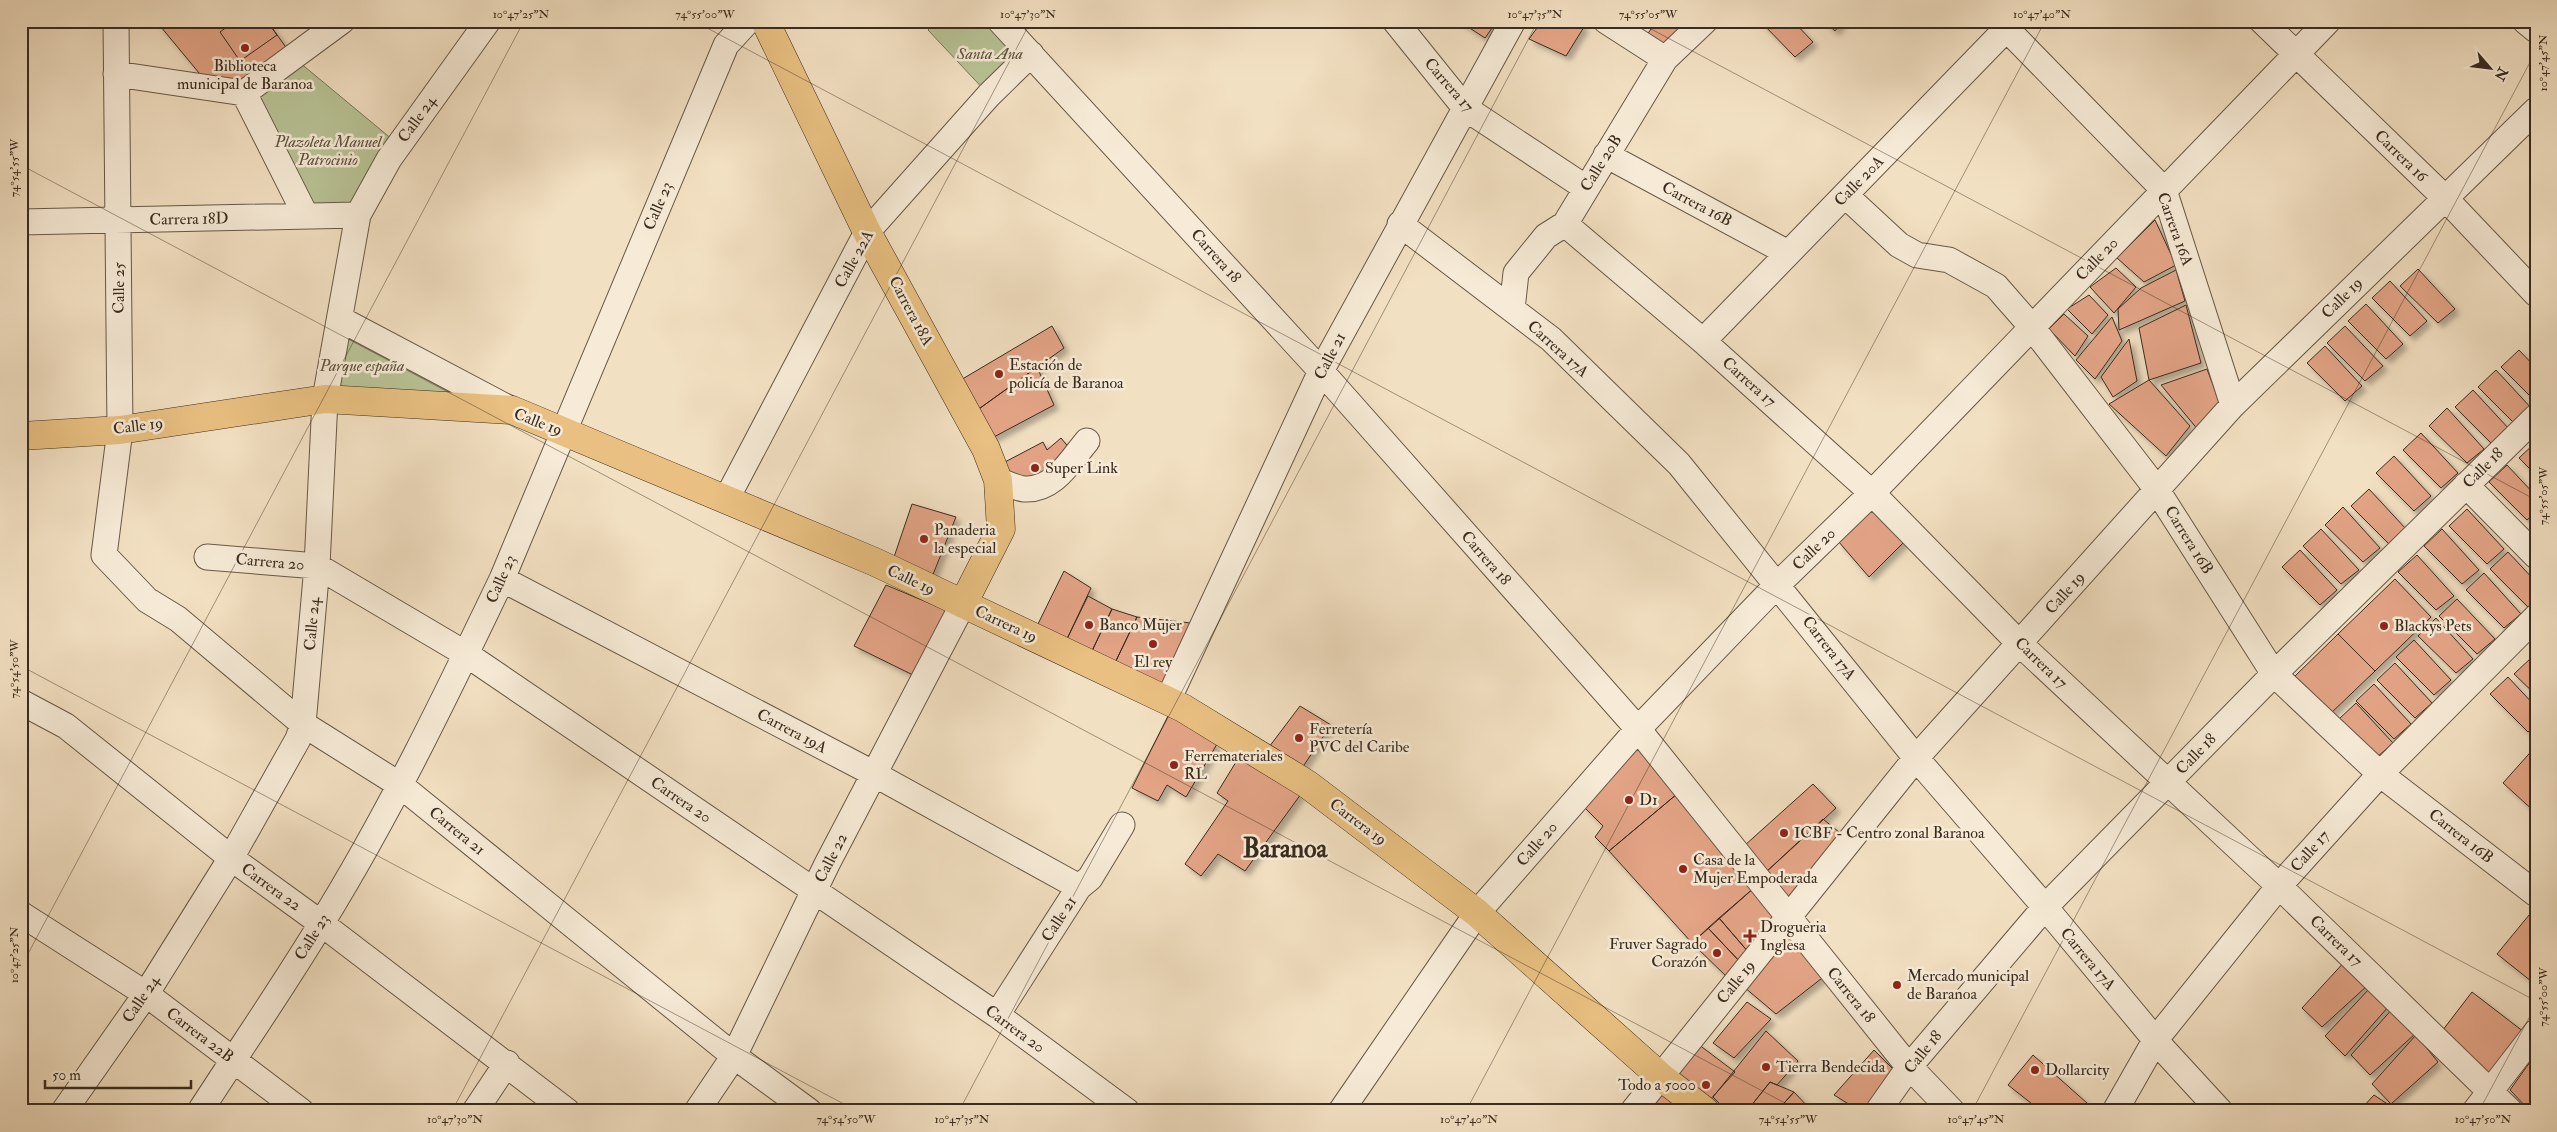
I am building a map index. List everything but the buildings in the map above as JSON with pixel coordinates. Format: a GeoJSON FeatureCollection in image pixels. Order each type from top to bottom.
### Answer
{"type":"FeatureCollection","features":[{"type":"Feature","properties":{"kind":"main road","name":"Carrera 18A"},"geometry":{"type":"LineString","coordinates":[[765,21],[867,232],[986,449],[998,480],[1002,529],[963,604]]}},
{"type":"Feature","properties":{"kind":"main road","name":"Calle 19"},"geometry":{"type":"LineString","coordinates":[[21,436],[120,430],[325,399],[512,410],[875,562],[963,604]]}},
{"type":"Feature","properties":{"kind":"main road","name":"Carrera 19"},"geometry":{"type":"LineString","coordinates":[[963,604],[1168,700],[1307,784],[1477,912],[1661,1076],[1706,1111]]}},
{"type":"Feature","properties":{"kind":"street","name":"Calle 25"},"geometry":{"type":"LineString","coordinates":[[104,555],[120,430],[116,21]]}},
{"type":"Feature","properties":{"kind":"street"},"geometry":{"type":"LineString","coordinates":[[116,74],[244,93],[342,21]]}},
{"type":"Feature","properties":{"kind":"street","name":"Calle 24"},"geometry":{"type":"LineString","coordinates":[[64,1111],[146,994],[231,858],[298,739],[303,724],[317,566],[325,399],[358,215],[389,159],[488,21]]}},
{"type":"Feature","properties":{"kind":"street","name":"Calle 23"},"geometry":{"type":"LineString","coordinates":[[200,1111],[322,924],[400,785],[466,654],[502,579],[726,45],[748,21]]}},
{"type":"Feature","properties":{"kind":"street","name":"Carrera 18"},"geometry":{"type":"LineString","coordinates":[[1000,21],[1321,371],[1638,729],[1909,1067],[1952,1111]]}},
{"type":"Feature","properties":{"kind":"street","name":"Carrera 17"},"geometry":{"type":"LineString","coordinates":[[1395,21],[1465,108],[1586,188]]}},
{"type":"Feature","properties":{"kind":"street","name":"Calle 21"},"geometry":{"type":"LineString","coordinates":[[1168,700],[1321,371],[1513,21]]}},
{"type":"Feature","properties":{"kind":"street"},"geometry":{"type":"LineString","coordinates":[[1606,21],[1666,59]]}},
{"type":"Feature","properties":{"kind":"street","name":"Calle 20B"},"geometry":{"type":"LineString","coordinates":[[1512,309],[1516,273],[1546,236],[1565,224],[1666,59],[1704,21]]}},
{"type":"Feature","properties":{"kind":"street","name":"Carrera 16"},"geometry":{"type":"LineString","coordinates":[[2262,21],[2295,55],[2444,197],[2536,294]]}},
{"type":"Feature","properties":{"kind":"street","name":"Calle 20"},"geometry":{"type":"LineString","coordinates":[[1342,1111],[1477,912],[1638,729],[1778,584],[1872,493],[2031,326],[2328,21]]}},
{"type":"Feature","properties":{"kind":"street"},"geometry":{"type":"LineString","coordinates":[[2525,21],[2536,30]]}},
{"type":"Feature","properties":{"kind":"street","name":"Carrera 16A"},"geometry":{"type":"LineString","coordinates":[[2007,24],[2164,190],[2233,405]]}},
{"type":"Feature","properties":{"kind":"street","name":"Calle 20A"},"geometry":{"type":"LineString","coordinates":[[1703,341],[2007,24]]}},
{"type":"Feature","properties":{"kind":"street","name":"Calle 22A"},"geometry":{"type":"LineString","coordinates":[[726,500],[867,232],[989,95],[1032,54]]}},
{"type":"Feature","properties":{"kind":"street"},"geometry":{"type":"LineString","coordinates":[[244,93],[306,216]]}},
{"type":"Feature","properties":{"kind":"street","name":"Calle 19"},"geometry":{"type":"LineString","coordinates":[[1633,1111],[1916,758],[2158,491],[2233,405],[2444,197],[2536,110]]}},
{"type":"Feature","properties":{"kind":"street","name":"Carrera 16B"},"geometry":{"type":"LineString","coordinates":[[1606,155],[1788,253]]}},
{"type":"Feature","properties":{"kind":"street","name":"Carrera 16B"},"geometry":{"type":"LineString","coordinates":[[1845,195],[1899,246],[1917,255],[1949,260],[1996,286],[2031,326],[2158,491],[2274,674],[2380,774],[2536,894]]}},
{"type":"Feature","properties":{"kind":"street","name":"Carrera 18D"},"geometry":{"type":"LineString","coordinates":[[21,222],[358,215]]}},
{"type":"Feature","properties":{"kind":"street","name":"Carrera 17A"},"geometry":{"type":"LineString","coordinates":[[1400,224],[1551,340],[1679,464],[1778,584],[1916,758],[2045,907],[2156,1040],[2220,1111]]}},
{"type":"Feature","properties":{"kind":"street","name":"Carrera 17"},"geometry":{"type":"LineString","coordinates":[[1565,224],[1703,341],[1872,493],[2019,643],[2279,886],[2482,1101],[2510,1111]]}},
{"type":"Feature","properties":{"kind":"street"},"geometry":{"type":"LineString","coordinates":[[340,319],[512,410]]}},
{"type":"Feature","properties":{"kind":"street","name":"Calle 18"},"geometry":{"type":"LineString","coordinates":[[1878,1111],[1909,1067],[2045,907],[2274,674],[2536,417]]}},
{"type":"Feature","properties":{"kind":"street"},"geometry":{"type":"LineString","coordinates":[[998,480],[1024,489],[1047,485],[1056,478],[1087,441]]}},
{"type":"Feature","properties":{"kind":"street"},"geometry":{"type":"LineString","coordinates":[[2466,485],[2536,556]]}},
{"type":"Feature","properties":{"kind":"street","name":"Carrera 21"},"geometry":{"type":"LineString","coordinates":[[104,555],[147,600],[178,619],[303,724],[400,785],[734,1056],[809,1111]]}},
{"type":"Feature","properties":{"kind":"street","name":"Carrera 20"},"geometry":{"type":"LineString","coordinates":[[207,557],[317,566],[466,654],[997,1016],[1127,1111]]}},
{"type":"Feature","properties":{"kind":"street","name":"Carrera 19A"},"geometry":{"type":"LineString","coordinates":[[502,579],[875,775],[1079,887]]}},
{"type":"Feature","properties":{"kind":"street","name":"Calle 22"},"geometry":{"type":"LineString","coordinates":[[697,1111],[734,1056],[815,891],[963,604]]}},
{"type":"Feature","properties":{"kind":"street","name":"Calle 17"},"geometry":{"type":"LineString","coordinates":[[2115,1111],[2156,1040],[2279,886],[2380,774],[2536,617]]}},
{"type":"Feature","properties":{"kind":"street","name":"Carrera 22"},"geometry":{"type":"LineString","coordinates":[[21,702],[66,726],[231,858],[322,924],[567,1111]]}},
{"type":"Feature","properties":{"kind":"street","name":"Calle 21"},"geometry":{"type":"LineString","coordinates":[[997,1016],[1079,887],[1090,878],[1122,825]]}},
{"type":"Feature","properties":{"kind":"street","name":"Carrera 22B"},"geometry":{"type":"LineString","coordinates":[[21,914],[146,994],[300,1111]]}},
{"type":"Feature","properties":{"kind":"street"},"geometry":{"type":"LineString","coordinates":[[2482,1101],[2536,1032]]}},
{"type":"Feature","properties":{"kind":"street"},"geometry":{"type":"LineString","coordinates":[[475,1111],[506,1063]]}},
{"type":"Feature","properties":{"kind":"green space","name":"Santa Ana"},"geometry":{"type":"Polygon","coordinates":[[[937,21],[1000,21],[1031,54],[989,95],[928,30],[937,21]]]}},
{"type":"Feature","properties":{"kind":"green space","name":"Plazoleta Manuel Patrocinio"},"geometry":{"type":"Polygon","coordinates":[[[293,57],[399,145],[367,198],[306,216],[244,93],[293,57]]]}},
{"type":"Feature","properties":{"kind":"green space","name":"Parque españa"},"geometry":{"type":"Polygon","coordinates":[[[340,319],[492,403],[325,399],[340,319]]]}},
{"type":"Feature","properties":{"kind":"place","name":"Biblioteca municipal de Baranoa"},"geometry":{"type":"Point","coordinates":[245,48]}},
{"type":"Feature","properties":{"kind":"place","name":"Estación de policía de Baranoa"},"geometry":{"type":"Point","coordinates":[999,374]}},
{"type":"Feature","properties":{"kind":"place","name":"Super Link"},"geometry":{"type":"Point","coordinates":[1035,468]}},
{"type":"Feature","properties":{"kind":"place","name":"Panaderia la especial"},"geometry":{"type":"Point","coordinates":[924,539]}},
{"type":"Feature","properties":{"kind":"place","name":"Banco Mujer"},"geometry":{"type":"Point","coordinates":[1089,625]}},
{"type":"Feature","properties":{"kind":"place","name":"Blackys Pets"},"geometry":{"type":"Point","coordinates":[2384,626]}},
{"type":"Feature","properties":{"kind":"place","name":"El rey"},"geometry":{"type":"Point","coordinates":[1153,644]}},
{"type":"Feature","properties":{"kind":"place","name":"Ferretería PVC del Caribe"},"geometry":{"type":"Point","coordinates":[1299,738]}},
{"type":"Feature","properties":{"kind":"place","name":"Ferremateriales RL"},"geometry":{"type":"Point","coordinates":[1174,765]}},
{"type":"Feature","properties":{"kind":"place","name":"D1"},"geometry":{"type":"Point","coordinates":[1629,800]}},
{"type":"Feature","properties":{"kind":"place","name":"ICBF - Centro zonal Baranoa"},"geometry":{"type":"Point","coordinates":[1784,833]}},
{"type":"Feature","properties":{"kind":"place","name":"Casa de la Mujer Empoderada"},"geometry":{"type":"Point","coordinates":[1683,869]}},
{"type":"Feature","properties":{"kind":"place","name":"Drogueria Inglesa"},"geometry":{"type":"Point","coordinates":[1750,936]}},
{"type":"Feature","properties":{"kind":"place","name":"Fruver Sagrado Corazón"},"geometry":{"type":"Point","coordinates":[1717,953]}},
{"type":"Feature","properties":{"kind":"place","name":"Mercado municipal de Baranoa"},"geometry":{"type":"Point","coordinates":[1897,985]}},
{"type":"Feature","properties":{"kind":"place","name":"Tierra Bendecida"},"geometry":{"type":"Point","coordinates":[1766,1067]}},
{"type":"Feature","properties":{"kind":"place","name":"Dollarcity"},"geometry":{"type":"Point","coordinates":[2035,1070]}},
{"type":"Feature","properties":{"kind":"place","name":"Todo a 5000"},"geometry":{"type":"Point","coordinates":[1706,1085]}},
{"type":"Feature","properties":{"kind":"district","name":"Baranoa"},"geometry":{"type":"Point","coordinates":[1285,849]}}]}
